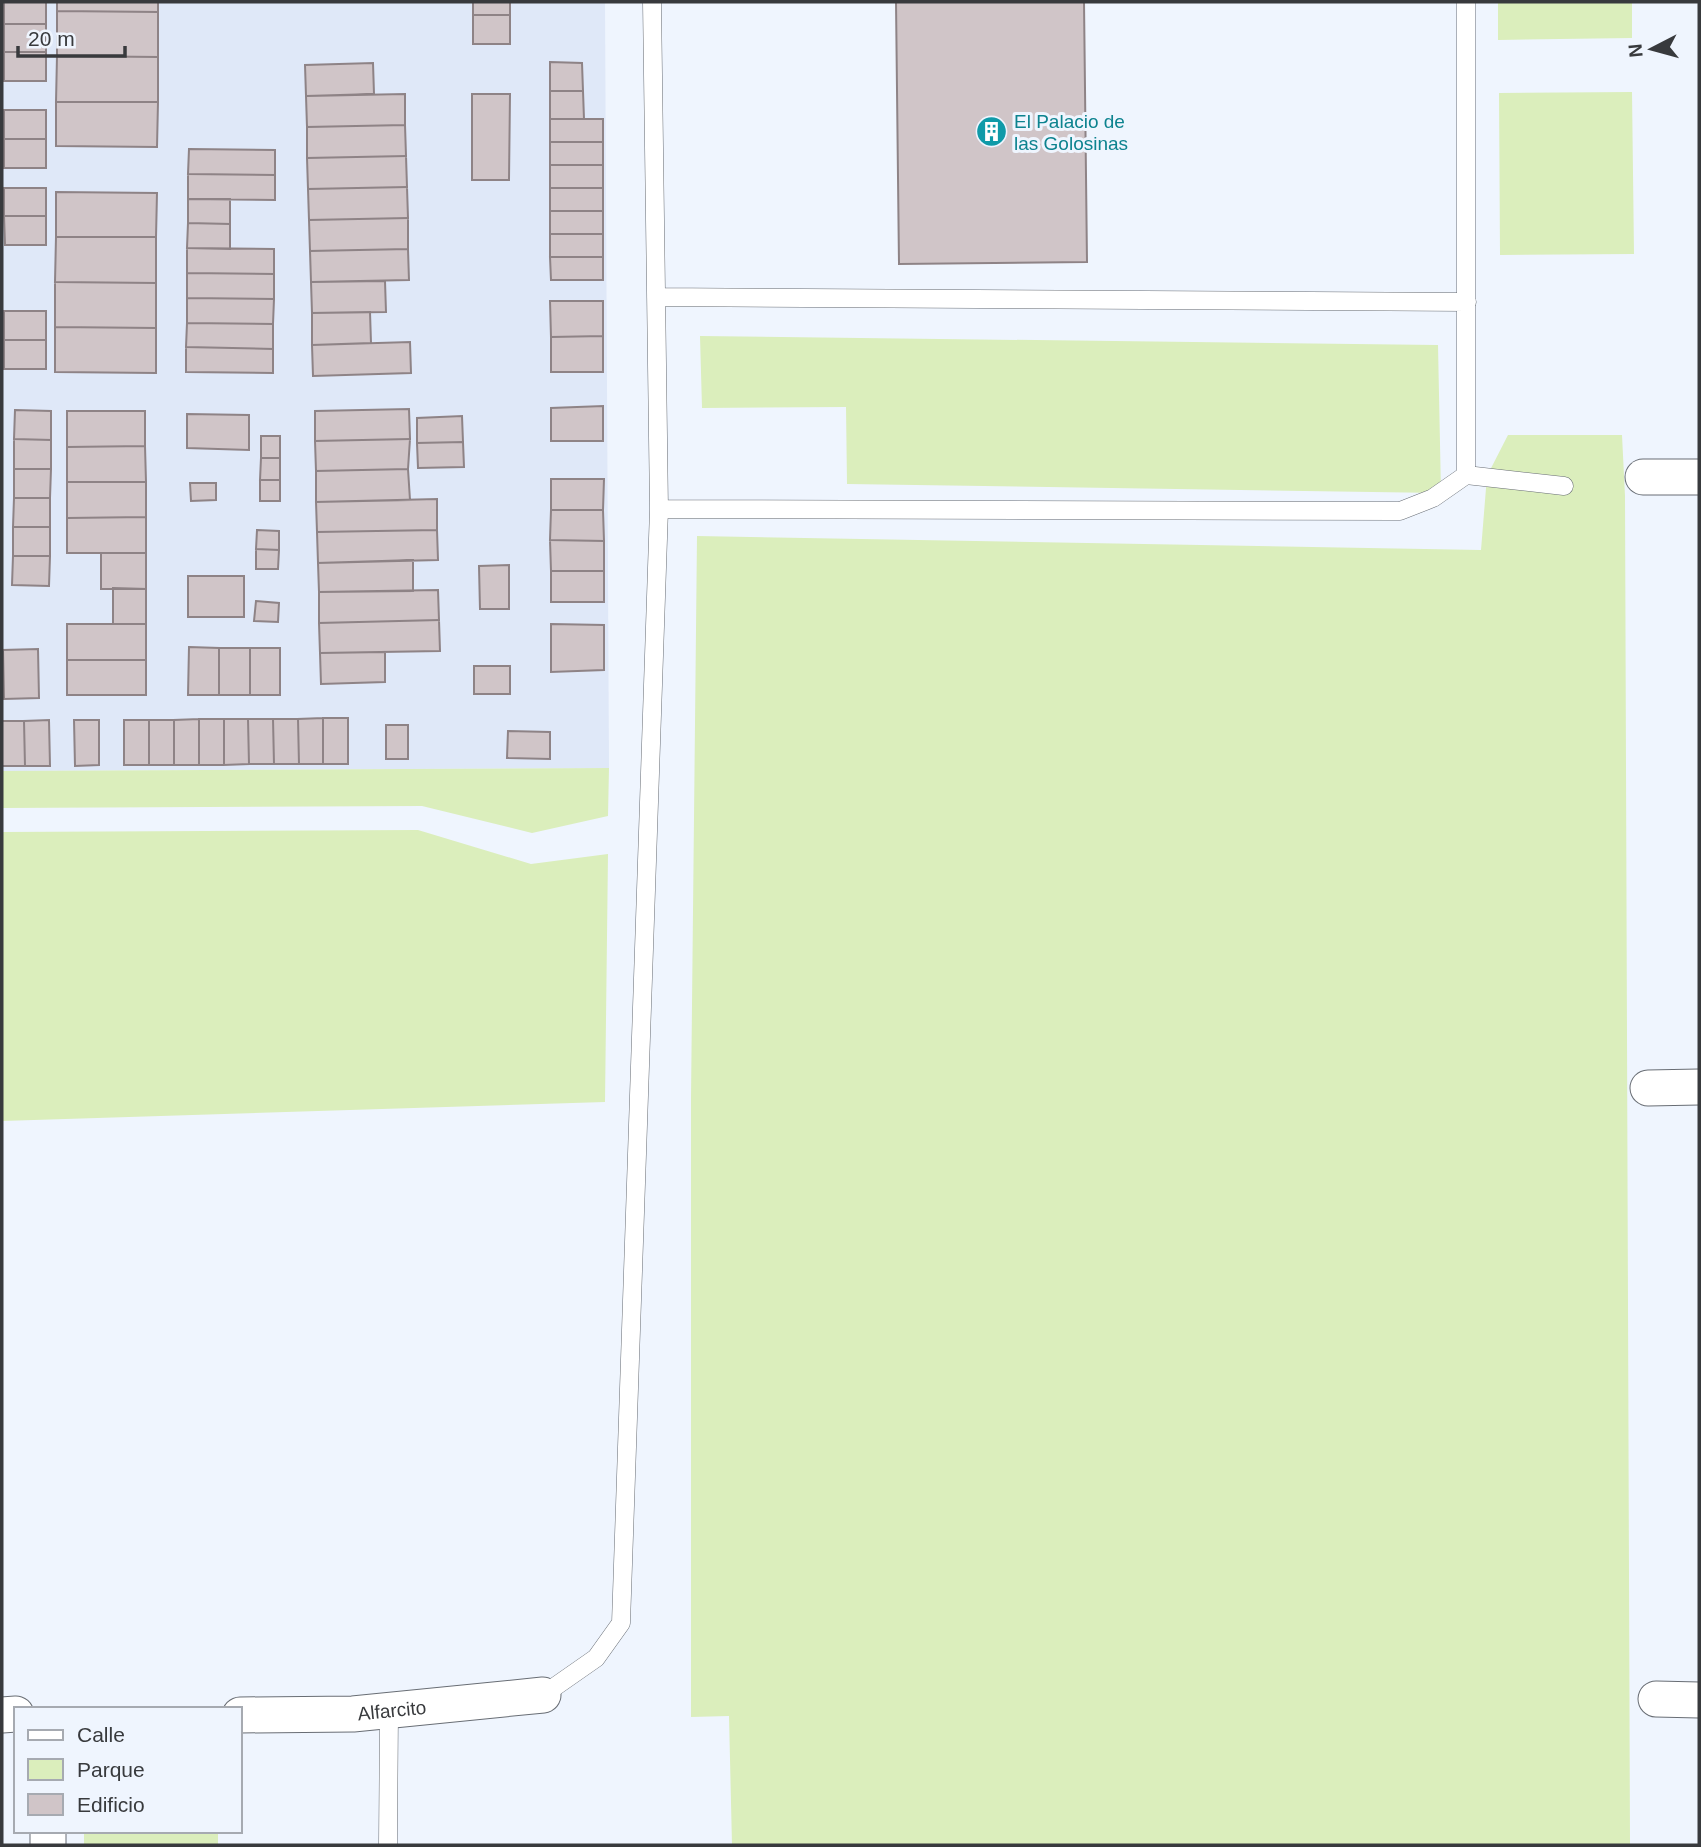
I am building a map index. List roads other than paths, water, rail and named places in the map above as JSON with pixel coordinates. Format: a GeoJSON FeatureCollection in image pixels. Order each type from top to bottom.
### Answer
{"type":"FeatureCollection","features":[{"type":"Feature","properties":{"kind":"street"},"geometry":{"type":"LineString","coordinates":[[1643,477],[1699,477]]}},
{"type":"Feature","properties":{"kind":"street"},"geometry":{"type":"LineString","coordinates":[[1648,1088],[1699,1087]]}},
{"type":"Feature","properties":{"kind":"street","name":"Alfarcito"},"geometry":{"type":"LineString","coordinates":[[242,1715],[389,1711],[542,1695]]}},
{"type":"Feature","properties":{"kind":"street"},"geometry":{"type":"LineString","coordinates":[[1656,1699],[1699,1700]]}},
{"type":"Feature","properties":{"kind":"lane"},"geometry":{"type":"LineString","coordinates":[[542,1695],[596,1658],[621,1623],[659,509],[652,2]]}},
{"type":"Feature","properties":{"kind":"lane"},"geometry":{"type":"LineString","coordinates":[[1466,2],[1466,475]]}},
{"type":"Feature","properties":{"kind":"lane"},"geometry":{"type":"LineString","coordinates":[[656,298],[1466,302]]}},
{"type":"Feature","properties":{"kind":"lane"},"geometry":{"type":"LineString","coordinates":[[659,509],[1400,511],[1433,498],[1466,475],[1564,486]]}},
{"type":"Feature","properties":{"kind":"lane"},"geometry":{"type":"LineString","coordinates":[[388,1845],[389,1711]]}},
{"type":"Feature","properties":{"kind":"place","name":"El Palacio de las Golosinas"},"geometry":{"type":"Point","coordinates":[991,132]}}]}
